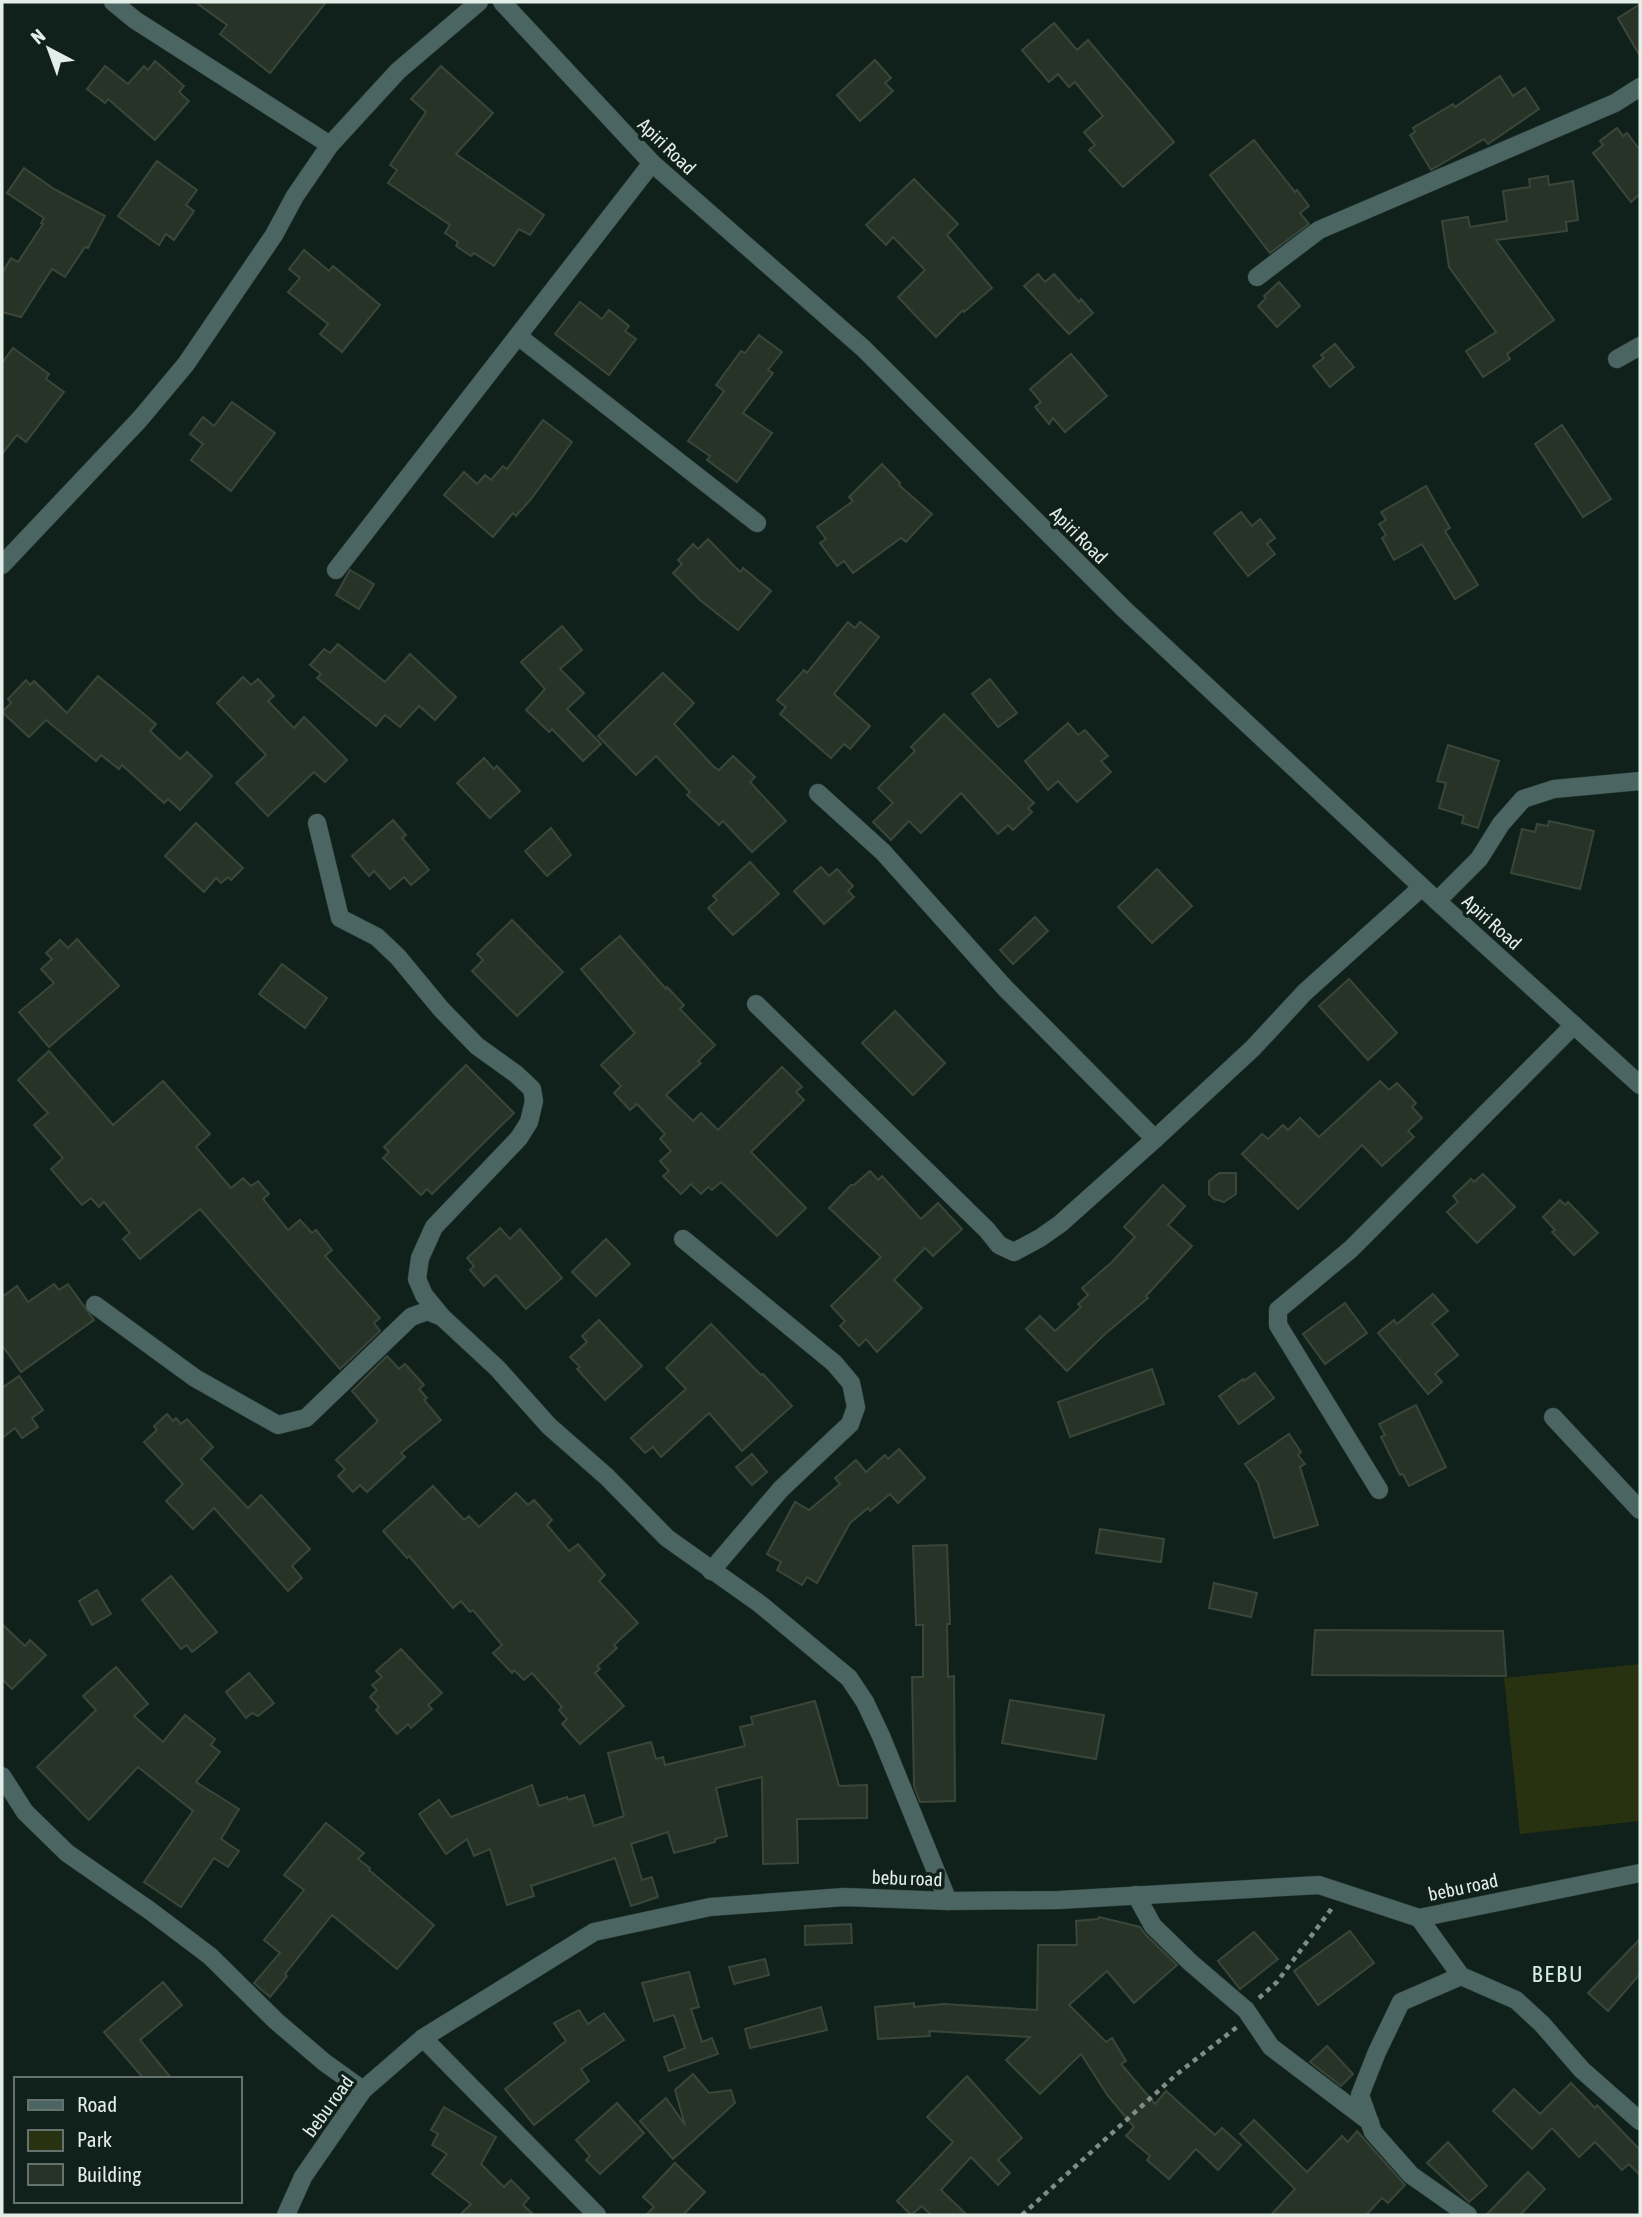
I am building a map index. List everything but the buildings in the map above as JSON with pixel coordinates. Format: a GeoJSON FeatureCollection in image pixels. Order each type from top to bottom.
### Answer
{"type":"FeatureCollection","features":[{"type":"Feature","properties":{"kind":"street"},"geometry":{"type":"LineString","coordinates":[[113,2],[135,20],[330,145]]}},
{"type":"Feature","properties":{"kind":"street"},"geometry":{"type":"LineString","coordinates":[[2,565],[140,419],[186,364],[274,235],[295,196],[330,145],[398,71],[479,2]]}},
{"type":"Feature","properties":{"kind":"street","name":"Apiri Road"},"geometry":{"type":"LineString","coordinates":[[502,2],[652,163],[863,348],[1125,610],[1437,901],[1640,1084]]}},
{"type":"Feature","properties":{"kind":"street"},"geometry":{"type":"LineString","coordinates":[[1257,277],[1319,230],[1615,103],[1640,87]]}},
{"type":"Feature","properties":{"kind":"street"},"geometry":{"type":"LineString","coordinates":[[336,569],[652,163]]}},
{"type":"Feature","properties":{"kind":"street"},"geometry":{"type":"LineString","coordinates":[[518,336],[757,523]]}},
{"type":"Feature","properties":{"kind":"street"},"geometry":{"type":"LineString","coordinates":[[1617,359],[1640,346]]}},
{"type":"Feature","properties":{"kind":"street"},"geometry":{"type":"LineString","coordinates":[[1437,901],[1479,859],[1501,824],[1523,799],[1554,789],[1640,781]]}},
{"type":"Feature","properties":{"kind":"street"},"geometry":{"type":"LineString","coordinates":[[818,793],[883,852],[1005,988],[1155,1139]]}},
{"type":"Feature","properties":{"kind":"street"},"geometry":{"type":"LineString","coordinates":[[317,823],[340,918],[377,937],[477,1046],[532,1089],[534,1101],[529,1122],[519,1138],[434,1227],[419,1258],[417,1279],[424,1296],[442,1317],[497,1368],[549,1426],[607,1476],[667,1538],[761,1604],[849,1678],[865,1702],[881,1736],[948,1901]]}},
{"type":"Feature","properties":{"kind":"street"},"geometry":{"type":"LineString","coordinates":[[756,1004],[987,1230],[999,1245],[1014,1252],[1060,1224],[1253,1048],[1305,992],[1422,887]]}},
{"type":"Feature","properties":{"kind":"street"},"geometry":{"type":"LineString","coordinates":[[1379,1490],[1278,1325],[1278,1310],[1351,1249],[1574,1025]]}},
{"type":"Feature","properties":{"kind":"street"},"geometry":{"type":"LineString","coordinates":[[683,1239],[834,1363],[851,1383],[856,1407],[850,1424],[781,1489],[711,1571]]}},
{"type":"Feature","properties":{"kind":"street"},"geometry":{"type":"LineString","coordinates":[[95,1305],[195,1378],[278,1425],[306,1418],[411,1317],[427,1311],[442,1317]]}},
{"type":"Feature","properties":{"kind":"street"},"geometry":{"type":"LineString","coordinates":[[1553,1417],[1640,1510]]}},
{"type":"Feature","properties":{"kind":"street"},"geometry":{"type":"LineString","coordinates":[[2,1776],[25,1812],[67,1853],[210,1956],[276,2021],[324,2062],[363,2090]]}},
{"type":"Feature","properties":{"kind":"street","name":"bebu road"},"geometry":{"type":"LineString","coordinates":[[286,2215],[303,2177],[363,2090],[423,2038],[594,1932],[710,1907],[844,1897],[948,1901],[1059,1900],[1319,1885],[1419,1918],[1640,1872]]}},
{"type":"Feature","properties":{"kind":"street"},"geometry":{"type":"LineString","coordinates":[[1136,1895],[1153,1926],[1246,2010],[1271,2047],[1370,2123]]}},
{"type":"Feature","properties":{"kind":"street"},"geometry":{"type":"LineString","coordinates":[[1419,1918],[1461,1976],[1516,2000],[1542,2024],[1582,2070],[1640,2121]]}},
{"type":"Feature","properties":{"kind":"street"},"geometry":{"type":"LineString","coordinates":[[1461,1976],[1401,2002],[1360,2095],[1373,2132],[1411,2175],[1468,2215]]}},
{"type":"Feature","properties":{"kind":"street"},"geometry":{"type":"LineString","coordinates":[[423,2038],[597,2215]]}},
{"type":"Feature","properties":{"kind":"path"},"geometry":{"type":"LineString","coordinates":[[1022,2215],[1177,2074],[1235,2031],[1246,2010],[1277,1982],[1335,1905]]}},
{"type":"Feature","properties":{"kind":"green space"},"geometry":{"type":"Polygon","coordinates":[[[1640,1664],[1640,1821],[1520,1834],[1504,1678],[1640,1664]]]}},
{"type":"Feature","properties":{"kind":"district","name":"BEBU"},"geometry":{"type":"Point","coordinates":[1558,1974]}}]}
